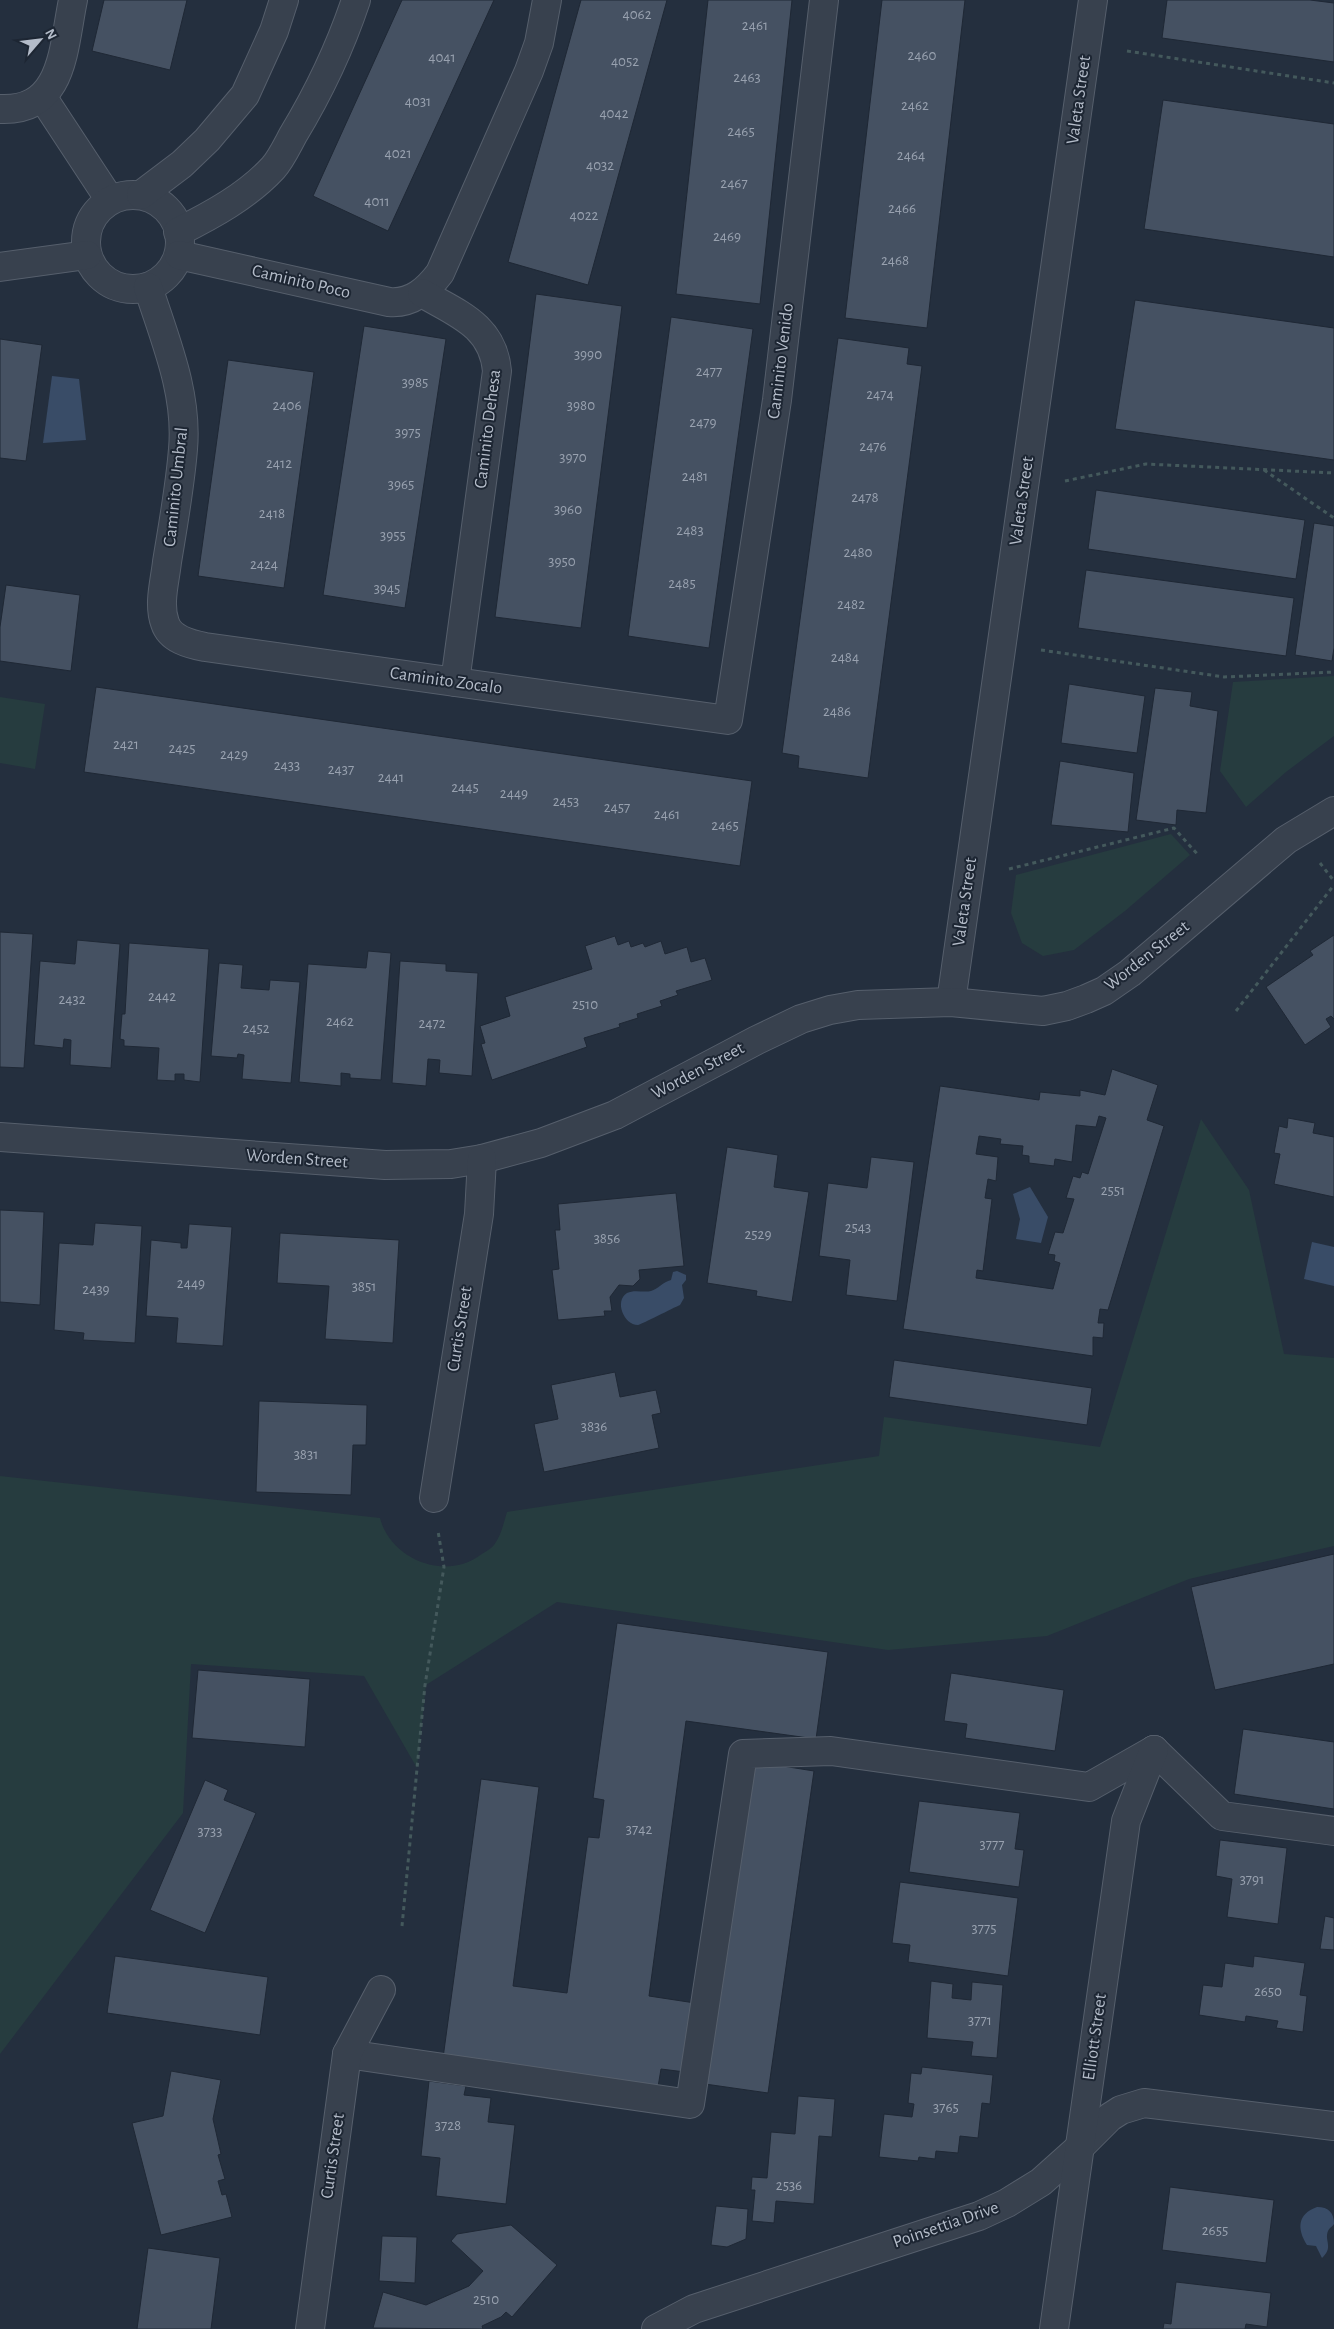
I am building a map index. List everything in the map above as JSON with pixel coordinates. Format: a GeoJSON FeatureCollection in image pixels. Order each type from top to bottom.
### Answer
{"type":"FeatureCollection","features":[{"type":"Feature","properties":{"kind":"street"},"geometry":{"type":"LineString","coordinates":[[0,109],[21,108],[32,104],[42,98],[49,90],[58,71],[73,0]]}},
{"type":"Feature","properties":{"kind":"street"},"geometry":{"type":"LineString","coordinates":[[141,195],[182,164],[207,140],[245,95],[274,31],[284,0]]}},
{"type":"Feature","properties":{"kind":"street"},"geometry":{"type":"LineString","coordinates":[[178,243],[206,218],[238,198],[274,167],[314,100],[344,36],[356,0]]}},
{"type":"Feature","properties":{"kind":"street"},"geometry":{"type":"LineString","coordinates":[[422,293],[440,273],[529,70],[539,43],[547,0]]}},
{"type":"Feature","properties":{"kind":"street","name":"Caminito Venido"},"geometry":{"type":"LineString","coordinates":[[728,720],[777,400],[824,0]]}},
{"type":"Feature","properties":{"kind":"street","name":"Valeta Street"},"geometry":{"type":"LineString","coordinates":[[951,1002],[1093,0]]}},
{"type":"Feature","properties":{"kind":"street"},"geometry":{"type":"LineString","coordinates":[[42,98],[110,200]]}},
{"type":"Feature","properties":{"kind":"street"},"geometry":{"type":"LineString","coordinates":[[124,195],[141,195],[156,200],[168,210],[177,224],[178,243],[172,269],[162,280],[148,287],[133,290],[118,287],[104,280],[94,269],[87,255],[85,239],[89,223],[97,210],[110,200],[124,195]]}},
{"type":"Feature","properties":{"kind":"street","name":"Caminito Poco"},"geometry":{"type":"LineString","coordinates":[[178,243],[389,302],[403,301],[422,293]]}},
{"type":"Feature","properties":{"kind":"street"},"geometry":{"type":"LineString","coordinates":[[0,267],[87,255]]}},
{"type":"Feature","properties":{"kind":"street","name":"Caminito Umbral"},"geometry":{"type":"LineString","coordinates":[[148,287],[173,363],[182,407],[183,448],[163,596],[164,622],[168,630]]}},
{"type":"Feature","properties":{"kind":"street","name":"Caminito Dehesa"},"geometry":{"type":"LineString","coordinates":[[422,293],[473,323],[482,331],[493,351],[497,371],[455,682]]}},
{"type":"Feature","properties":{"kind":"street","name":"Caminito Zocalo"},"geometry":{"type":"LineString","coordinates":[[168,630],[175,637],[193,645],[728,720]]}},
{"type":"Feature","properties":{"kind":"street","name":"Worden Street"},"geometry":{"type":"LineString","coordinates":[[0,1137],[385,1165],[451,1164],[482,1159],[541,1143],[615,1115],[801,1018],[858,1005],[951,1002],[1043,1011],[1067,1006],[1104,991],[1130,973],[1286,840],[1334,811]]}},
{"type":"Feature","properties":{"kind":"street","name":"Curtis Street"},"geometry":{"type":"LineString","coordinates":[[434,1498],[479,1214],[482,1159]]}},
{"type":"Feature","properties":{"kind":"street"},"geometry":{"type":"LineString","coordinates":[[347,2054],[690,2104],[743,1754],[831,1751],[1089,1788],[1154,1750],[1222,1816],[1334,1831]]}},
{"type":"Feature","properties":{"kind":"street","name":"Elliott Street"},"geometry":{"type":"LineString","coordinates":[[1054,2329],[1126,1821],[1154,1750]]}},
{"type":"Feature","properties":{"kind":"street","name":"Curtis Street"},"geometry":{"type":"LineString","coordinates":[[310,2329],[347,2054],[381,1990]]}},
{"type":"Feature","properties":{"kind":"street","name":"Poinsettia Drive"},"geometry":{"type":"LineString","coordinates":[[656,2329],[694,2309],[979,2216],[1006,2204],[1030,2189],[1079,2148],[1110,2117],[1121,2110],[1144,2103],[1334,2126]]}},
{"type":"Feature","properties":{"kind":"path"},"geometry":{"type":"LineString","coordinates":[[1127,51],[1334,83]]}},
{"type":"Feature","properties":{"kind":"path"},"geometry":{"type":"LineString","coordinates":[[1065,481],[1146,464],[1334,473]]}},
{"type":"Feature","properties":{"kind":"path"},"geometry":{"type":"LineString","coordinates":[[1263,470],[1334,518]]}},
{"type":"Feature","properties":{"kind":"path"},"geometry":{"type":"LineString","coordinates":[[1041,650],[1224,677],[1334,672]]}},
{"type":"Feature","properties":{"kind":"path"},"geometry":{"type":"LineString","coordinates":[[1009,869],[1174,828],[1198,856]]}},
{"type":"Feature","properties":{"kind":"path"},"geometry":{"type":"LineString","coordinates":[[1320,863],[1334,881]]}},
{"type":"Feature","properties":{"kind":"path"},"geometry":{"type":"LineString","coordinates":[[1236,1011],[1334,885]]}},
{"type":"Feature","properties":{"kind":"path"},"geometry":{"type":"LineString","coordinates":[[402,1926],[426,1685],[444,1567],[434,1498]]}},
{"type":"Feature","properties":{"kind":"green space"},"geometry":{"type":"Polygon","coordinates":[[[1334,676],[1334,736],[1286,772],[1246,807],[1220,771],[1233,682],[1334,676]]]}},
{"type":"Feature","properties":{"kind":"green space"},"geometry":{"type":"Polygon","coordinates":[[[0,697],[45,704],[35,769],[0,763],[0,697]]]}},
{"type":"Feature","properties":{"kind":"green space"},"geometry":{"type":"Polygon","coordinates":[[[1171,834],[1190,855],[1125,911],[1074,950],[1043,956],[1022,943],[1011,913],[1016,875],[1171,834]]]}},
{"type":"Feature","properties":{"kind":"green space"},"geometry":{"type":"Polygon","coordinates":[[[1201,1119],[1249,1190],[1284,1354],[1334,1358],[1334,1546],[1189,1579],[1047,1636],[888,1650],[557,1602],[426,1685],[417,1768],[364,1676],[191,1664],[183,1813],[0,2054],[0,1476],[380,1518],[386,1532],[406,1554],[434,1566],[450,1566],[465,1563],[493,1546],[500,1533],[507,1512],[879,1456],[884,1417],[1100,1447],[1201,1119]]]}},
{"type":"Feature","properties":{"kind":"water"},"geometry":{"type":"Polygon","coordinates":[[[52,376],[79,379],[86,440],[43,443],[52,376]]]}},
{"type":"Feature","properties":{"kind":"water"},"geometry":{"type":"Polygon","coordinates":[[[1030,1187],[1048,1217],[1041,1243],[1016,1239],[1020,1219],[1013,1194],[1030,1187]]]}},
{"type":"Feature","properties":{"kind":"water"},"geometry":{"type":"Polygon","coordinates":[[[1312,1242],[1334,1247],[1334,1286],[1304,1279],[1312,1242]]]}},
{"type":"Feature","properties":{"kind":"water"},"geometry":{"type":"Polygon","coordinates":[[[677,1271],[686,1275],[686,1280],[682,1285],[684,1298],[680,1305],[638,1325],[633,1324],[625,1317],[622,1312],[621,1301],[627,1293],[654,1290],[671,1280],[673,1272],[677,1271]]]}},
{"type":"Feature","properties":{"kind":"water"},"geometry":{"type":"Polygon","coordinates":[[[1317,2207],[1328,2209],[1334,2220],[1334,2224],[1328,2230],[1328,2247],[1326,2254],[1322,2258],[1316,2246],[1307,2245],[1300,2228],[1302,2218],[1310,2210],[1317,2207]]]}},
{"type":"Feature","properties":{"kind":"building"},"geometry":{"type":"Polygon","coordinates":[[[104,0],[187,0],[170,70],[92,51],[104,0]]]}},
{"type":"Feature","properties":{"kind":"building"},"geometry":{"type":"Polygon","coordinates":[[[402,0],[494,0],[388,231],[313,196],[402,0]]]}},
{"type":"Feature","properties":{"kind":"building"},"geometry":{"type":"Polygon","coordinates":[[[581,0],[667,0],[588,285],[508,262],[581,0]]]}},
{"type":"Feature","properties":{"kind":"building"},"geometry":{"type":"Polygon","coordinates":[[[708,0],[792,0],[760,304],[676,294],[708,0]]]}},
{"type":"Feature","properties":{"kind":"building"},"geometry":{"type":"Polygon","coordinates":[[[882,0],[965,0],[927,328],[845,318],[882,0]]]}},
{"type":"Feature","properties":{"kind":"building"},"geometry":{"type":"Polygon","coordinates":[[[1167,0],[1310,0],[1334,3],[1334,62],[1162,38],[1167,0]]]}},
{"type":"Feature","properties":{"kind":"building"},"geometry":{"type":"Polygon","coordinates":[[[1163,100],[1334,124],[1334,257],[1144,229],[1163,100]]]}},
{"type":"Feature","properties":{"kind":"building"},"geometry":{"type":"Polygon","coordinates":[[[536,294],[622,306],[581,628],[495,617],[536,294]]]}},
{"type":"Feature","properties":{"kind":"building"},"geometry":{"type":"Polygon","coordinates":[[[1135,300],[1334,328],[1334,460],[1115,429],[1135,300]]]}},
{"type":"Feature","properties":{"kind":"building"},"geometry":{"type":"Polygon","coordinates":[[[671,317],[753,329],[709,648],[628,636],[671,317]]]}},
{"type":"Feature","properties":{"kind":"building"},"geometry":{"type":"Polygon","coordinates":[[[364,326],[446,339],[405,608],[323,595],[364,326]]]}},
{"type":"Feature","properties":{"kind":"building"},"geometry":{"type":"Polygon","coordinates":[[[838,338],[909,348],[907,364],[922,366],[868,778],[798,768],[799,756],[782,753],[838,338]]]}},
{"type":"Feature","properties":{"kind":"building"},"geometry":{"type":"Polygon","coordinates":[[[0,339],[42,345],[26,461],[0,458],[0,339]]]}},
{"type":"Feature","properties":{"kind":"building"},"geometry":{"type":"Polygon","coordinates":[[[228,360],[314,372],[284,588],[198,576],[228,360]]]}},
{"type":"Feature","properties":{"kind":"building"},"geometry":{"type":"Polygon","coordinates":[[[1096,490],[1305,520],[1296,579],[1088,549],[1096,490]]]}},
{"type":"Feature","properties":{"kind":"building"},"geometry":{"type":"Polygon","coordinates":[[[1314,523],[1334,526],[1334,648],[1332,661],[1295,655],[1314,523]]]}},
{"type":"Feature","properties":{"kind":"building"},"geometry":{"type":"Polygon","coordinates":[[[1086,570],[1294,598],[1286,656],[1078,628],[1086,570]]]}},
{"type":"Feature","properties":{"kind":"building"},"geometry":{"type":"Polygon","coordinates":[[[6,585],[80,595],[71,671],[0,661],[0,627],[6,585]]]}},
{"type":"Feature","properties":{"kind":"building"},"geometry":{"type":"Polygon","coordinates":[[[1069,684],[1145,696],[1137,753],[1061,743],[1069,684]]]}},
{"type":"Feature","properties":{"kind":"building"},"geometry":{"type":"Polygon","coordinates":[[[96,687],[752,781],[740,866],[84,772],[96,687]]]}},
{"type":"Feature","properties":{"kind":"building"},"geometry":{"type":"Polygon","coordinates":[[[1155,688],[1192,692],[1190,706],[1218,711],[1206,813],[1177,810],[1176,825],[1136,820],[1155,688]]]}},
{"type":"Feature","properties":{"kind":"building"},"geometry":{"type":"Polygon","coordinates":[[[1060,761],[1134,773],[1128,832],[1051,825],[1060,761]]]}},
{"type":"Feature","properties":{"kind":"building"},"geometry":{"type":"Polygon","coordinates":[[[0,932],[33,934],[24,1068],[0,1067],[0,932]]]}},
{"type":"Feature","properties":{"kind":"building"},"geometry":{"type":"Polygon","coordinates":[[[1334,935],[1334,1019],[1331,1016],[1326,1019],[1331,1027],[1305,1045],[1266,987],[1313,955],[1310,951],[1334,935]]]}},
{"type":"Feature","properties":{"kind":"building"},"geometry":{"type":"Polygon","coordinates":[[[615,936],[618,945],[629,941],[631,947],[643,943],[645,947],[661,941],[665,954],[687,947],[691,962],[705,958],[712,980],[676,991],[678,995],[660,1001],[662,1006],[637,1014],[638,1018],[619,1024],[620,1027],[584,1038],[587,1047],[492,1080],[481,1044],[485,1043],[480,1026],[510,1016],[505,997],[592,969],[585,946],[615,936]]]}},
{"type":"Feature","properties":{"kind":"building"},"geometry":{"type":"Polygon","coordinates":[[[77,940],[120,944],[111,1068],[70,1065],[71,1040],[64,1039],[63,1048],[34,1045],[40,961],[75,964],[77,940]]]}},
{"type":"Feature","properties":{"kind":"building"},"geometry":{"type":"Polygon","coordinates":[[[129,943],[209,949],[200,1082],[184,1080],[184,1074],[175,1074],[175,1081],[157,1080],[159,1048],[124,1046],[124,1040],[120,1039],[122,1014],[125,1014],[129,943]]]}},
{"type":"Feature","properties":{"kind":"building"},"geometry":{"type":"Polygon","coordinates":[[[368,951],[391,953],[381,1080],[350,1078],[350,1074],[341,1073],[341,1086],[299,1082],[308,964],[366,968],[368,951]]]}},
{"type":"Feature","properties":{"kind":"building"},"geometry":{"type":"Polygon","coordinates":[[[400,961],[446,964],[446,971],[478,973],[472,1076],[439,1073],[440,1060],[428,1059],[426,1086],[392,1083],[400,961]]]}},
{"type":"Feature","properties":{"kind":"building"},"geometry":{"type":"Polygon","coordinates":[[[219,963],[243,965],[241,988],[269,990],[270,980],[300,982],[291,1083],[242,1079],[244,1055],[238,1054],[237,1058],[211,1056],[219,963]]]}},
{"type":"Feature","properties":{"kind":"building"},"geometry":{"type":"Polygon","coordinates":[[[1112,1069],[1158,1085],[1147,1120],[1164,1126],[1108,1310],[1100,1309],[1098,1323],[1104,1323],[1103,1338],[1093,1337],[1093,1356],[903,1329],[940,1086],[1039,1100],[1040,1092],[1080,1096],[1080,1090],[1105,1095],[1112,1069]],[[1099,1116],[1096,1127],[1076,1125],[1072,1162],[1055,1159],[1054,1166],[1029,1163],[1029,1156],[1022,1155],[1023,1146],[1000,1144],[1001,1139],[979,1136],[976,1154],[998,1157],[996,1181],[988,1179],[985,1198],[992,1199],[983,1271],[977,1270],[976,1278],[1053,1289],[1060,1263],[1054,1261],[1055,1255],[1048,1254],[1055,1232],[1063,1233],[1074,1199],[1066,1198],[1073,1176],[1080,1178],[1082,1172],[1088,1174],[1106,1118],[1099,1116]]]}},
{"type":"Feature","properties":{"kind":"building"},"geometry":{"type":"Polygon","coordinates":[[[1288,1118],[1315,1123],[1313,1133],[1334,1137],[1334,1197],[1274,1184],[1280,1154],[1274,1153],[1279,1126],[1287,1128],[1288,1118]]]}},
{"type":"Feature","properties":{"kind":"building"},"geometry":{"type":"Polygon","coordinates":[[[727,1147],[778,1155],[774,1187],[809,1192],[792,1302],[756,1296],[757,1291],[707,1283],[727,1147]]]}},
{"type":"Feature","properties":{"kind":"building"},"geometry":{"type":"Polygon","coordinates":[[[871,1157],[914,1162],[897,1301],[846,1295],[850,1260],[819,1256],[828,1183],[867,1188],[871,1157]]]}},
{"type":"Feature","properties":{"kind":"building"},"geometry":{"type":"Polygon","coordinates":[[[676,1193],[684,1266],[639,1270],[640,1279],[633,1286],[619,1285],[610,1297],[612,1311],[604,1311],[605,1316],[558,1320],[552,1270],[559,1269],[555,1230],[560,1230],[558,1204],[676,1193]]]}},
{"type":"Feature","properties":{"kind":"building"},"geometry":{"type":"Polygon","coordinates":[[[0,1210],[44,1212],[40,1305],[0,1302],[0,1210]]]}},
{"type":"Feature","properties":{"kind":"building"},"geometry":{"type":"Polygon","coordinates":[[[95,1223],[142,1226],[135,1343],[83,1340],[84,1333],[54,1330],[59,1243],[93,1245],[95,1223]]]}},
{"type":"Feature","properties":{"kind":"building"},"geometry":{"type":"Polygon","coordinates":[[[189,1224],[232,1227],[223,1346],[176,1343],[178,1318],[146,1316],[151,1240],[181,1243],[181,1248],[187,1248],[189,1224]]]}},
{"type":"Feature","properties":{"kind":"building"},"geometry":{"type":"Polygon","coordinates":[[[280,1233],[399,1240],[393,1343],[325,1339],[329,1286],[277,1283],[280,1233]]]}},
{"type":"Feature","properties":{"kind":"building"},"geometry":{"type":"Polygon","coordinates":[[[894,1360],[1092,1388],[1087,1425],[889,1397],[894,1360]]]}},
{"type":"Feature","properties":{"kind":"building"},"geometry":{"type":"Polygon","coordinates":[[[615,1372],[620,1397],[656,1390],[661,1413],[652,1415],[659,1448],[544,1472],[534,1424],[558,1419],[551,1385],[615,1372]]]}},
{"type":"Feature","properties":{"kind":"building"},"geometry":{"type":"Polygon","coordinates":[[[259,1401],[367,1405],[366,1445],[353,1445],[351,1495],[256,1492],[259,1401]]]}},
{"type":"Feature","properties":{"kind":"building"},"geometry":{"type":"Polygon","coordinates":[[[1334,1554],[1334,1664],[1215,1690],[1191,1587],[1334,1554]]]}},
{"type":"Feature","properties":{"kind":"building"},"geometry":{"type":"Polygon","coordinates":[[[617,1623],[828,1652],[816,1739],[686,1721],[649,1996],[695,2003],[685,2072],[661,2069],[658,2087],[443,2058],[481,1779],[539,1787],[513,1986],[567,1993],[588,1837],[599,1838],[604,1800],[593,1798],[617,1623]]]}},
{"type":"Feature","properties":{"kind":"building"},"geometry":{"type":"Polygon","coordinates":[[[198,1670],[310,1679],[305,1747],[192,1738],[198,1670]]]}},
{"type":"Feature","properties":{"kind":"building"},"geometry":{"type":"Polygon","coordinates":[[[951,1673],[1064,1690],[1055,1751],[965,1738],[967,1724],[944,1721],[951,1673]]]}},
{"type":"Feature","properties":{"kind":"building"},"geometry":{"type":"Polygon","coordinates":[[[1243,1729],[1334,1742],[1334,1809],[1234,1794],[1243,1729]]]}},
{"type":"Feature","properties":{"kind":"building"},"geometry":{"type":"Polygon","coordinates":[[[751,1761],[814,1771],[768,2093],[705,2084],[751,1761]]]}},
{"type":"Feature","properties":{"kind":"building"},"geometry":{"type":"Polygon","coordinates":[[[205,1780],[228,1790],[224,1800],[256,1813],[205,1933],[150,1910],[205,1780]]]}},
{"type":"Feature","properties":{"kind":"building"},"geometry":{"type":"Polygon","coordinates":[[[919,1801],[1020,1813],[1015,1849],[1024,1850],[1019,1887],[909,1872],[919,1801]]]}},
{"type":"Feature","properties":{"kind":"building"},"geometry":{"type":"Polygon","coordinates":[[[1220,1840],[1287,1848],[1278,1924],[1227,1917],[1232,1879],[1216,1876],[1220,1840]]]}},
{"type":"Feature","properties":{"kind":"building"},"geometry":{"type":"Polygon","coordinates":[[[900,1882],[1018,1898],[1008,1976],[908,1962],[910,1945],[892,1943],[900,1882]]]}},
{"type":"Feature","properties":{"kind":"building"},"geometry":{"type":"Polygon","coordinates":[[[1325,1916],[1334,1918],[1334,1950],[1320,1949],[1325,1916]]]}},
{"type":"Feature","properties":{"kind":"building"},"geometry":{"type":"Polygon","coordinates":[[[115,1956],[268,1977],[260,2035],[107,2013],[115,1956]]]}},
{"type":"Feature","properties":{"kind":"building"},"geometry":{"type":"Polygon","coordinates":[[[1254,1956],[1305,1963],[1300,1995],[1307,1996],[1303,2032],[1276,2028],[1278,2021],[1246,2016],[1245,2022],[1199,2015],[1203,1985],[1222,1987],[1225,1963],[1253,1967],[1254,1956]]]}},
{"type":"Feature","properties":{"kind":"building"},"geometry":{"type":"Polygon","coordinates":[[[931,1981],[953,1984],[952,1998],[971,2000],[972,1982],[1003,1985],[997,2058],[971,2056],[973,2042],[927,2038],[931,1981]]]}},
{"type":"Feature","properties":{"kind":"building"},"geometry":{"type":"Polygon","coordinates":[[[922,2067],[993,2075],[990,2104],[982,2103],[978,2138],[960,2136],[958,2153],[936,2151],[935,2159],[919,2157],[918,2161],[879,2157],[884,2114],[912,2117],[914,2104],[908,2103],[911,2073],[921,2074],[922,2067]]]}},
{"type":"Feature","properties":{"kind":"building"},"geometry":{"type":"Polygon","coordinates":[[[171,2071],[221,2080],[213,2119],[221,2154],[218,2155],[225,2179],[218,2181],[222,2195],[226,2194],[232,2217],[161,2235],[132,2123],[163,2116],[171,2071]]]}},
{"type":"Feature","properties":{"kind":"building"},"geometry":{"type":"Polygon","coordinates":[[[429,2081],[466,2086],[464,2095],[491,2098],[488,2122],[515,2125],[506,2204],[436,2196],[440,2158],[421,2156],[429,2081]]]}},
{"type":"Feature","properties":{"kind":"building"},"geometry":{"type":"Polygon","coordinates":[[[798,2096],[835,2099],[832,2137],[819,2136],[814,2204],[776,2201],[774,2223],[752,2221],[755,2190],[751,2190],[752,2177],[767,2178],[771,2132],[795,2134],[798,2096]]]}},
{"type":"Feature","properties":{"kind":"building"},"geometry":{"type":"Polygon","coordinates":[[[1170,2187],[1274,2200],[1266,2263],[1162,2250],[1170,2187]]]}},
{"type":"Feature","properties":{"kind":"building"},"geometry":{"type":"Polygon","coordinates":[[[716,2206],[748,2209],[746,2239],[727,2247],[711,2245],[716,2206]]]}},
{"type":"Feature","properties":{"kind":"building"},"geometry":{"type":"Polygon","coordinates":[[[511,2225],[557,2265],[512,2317],[506,2312],[501,2317],[482,2326],[483,2329],[373,2328],[383,2292],[426,2305],[469,2286],[483,2271],[451,2241],[457,2234],[511,2225]]]}},
{"type":"Feature","properties":{"kind":"building"},"geometry":{"type":"Polygon","coordinates":[[[382,2236],[417,2237],[415,2283],[379,2281],[382,2236]]]}},
{"type":"Feature","properties":{"kind":"building"},"geometry":{"type":"Polygon","coordinates":[[[148,2248],[220,2258],[211,2329],[137,2329],[148,2248]]]}},
{"type":"Feature","properties":{"kind":"building"},"geometry":{"type":"Polygon","coordinates":[[[1176,2282],[1271,2293],[1267,2327],[1246,2324],[1245,2329],[1163,2329],[1164,2323],[1171,2324],[1176,2282]]]}}]}
